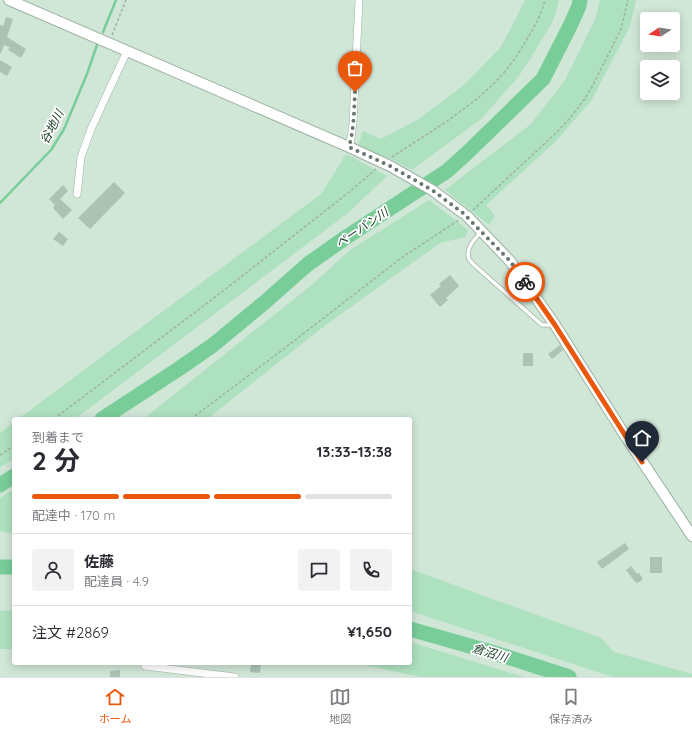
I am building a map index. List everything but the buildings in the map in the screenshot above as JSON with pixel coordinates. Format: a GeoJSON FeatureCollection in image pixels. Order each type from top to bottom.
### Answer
{"type":"FeatureCollection","features":[{"type":"Feature","properties":{"kind":"street"},"geometry":{"type":"LineString","coordinates":[[9,0],[349,147],[432,190],[465,214],[510,261],[555,325],[626,437],[692,536]]}},
{"type":"Feature","properties":{"kind":"street"},"geometry":{"type":"LineString","coordinates":[[349,147],[352,138],[359,0]]}},
{"type":"Feature","properties":{"kind":"street"},"geometry":{"type":"LineString","coordinates":[[77,194],[81,157],[127,51]]}},
{"type":"Feature","properties":{"kind":"street"},"geometry":{"type":"LineString","coordinates":[[145,666],[236,677]]}},
{"type":"Feature","properties":{"kind":"lane"},"geometry":{"type":"LineString","coordinates":[[482,232],[471,244],[469,249],[469,258],[473,264],[542,325],[555,325]]}},
{"type":"Feature","properties":{"kind":"path"},"geometry":{"type":"LineString","coordinates":[[109,43],[126,0]]}},
{"type":"Feature","properties":{"kind":"path"},"geometry":{"type":"LineString","coordinates":[[57,417],[241,277],[348,193],[469,105],[488,89],[507,69],[523,46],[534,28],[545,0]]}},
{"type":"Feature","properties":{"kind":"path"},"geometry":{"type":"LineString","coordinates":[[194,417],[404,256],[465,214],[556,133],[584,100],[593,85],[621,28],[628,0]]}},
{"type":"Feature","properties":{"kind":"path"},"geometry":{"type":"LineString","coordinates":[[0,455],[12,447]]}},
{"type":"Feature","properties":{"kind":"green space"},"geometry":{"type":"Polygon","coordinates":[[[525,0],[559,0],[554,19],[519,76],[481,119],[412,170],[393,160],[358,146],[363,131],[381,139],[419,119],[465,84],[501,47],[525,0]]]}},
{"type":"Feature","properties":{"kind":"green space"},"geometry":{"type":"Polygon","coordinates":[[[600,0],[636,0],[630,26],[591,101],[555,142],[486,205],[495,216],[489,225],[445,190],[531,124],[565,80],[596,17],[600,0]]]}},
{"type":"Feature","properties":{"kind":"green space"},"geometry":{"type":"Polygon","coordinates":[[[346,154],[387,176],[348,213],[78,417],[21,417],[321,194],[346,154]]]}},
{"type":"Feature","properties":{"kind":"green space"},"geometry":{"type":"Polygon","coordinates":[[[429,200],[468,230],[465,237],[440,243],[327,324],[210,417],[145,417],[313,284],[350,250],[429,200]]]}},
{"type":"Feature","properties":{"kind":"green space"},"geometry":{"type":"Polygon","coordinates":[[[12,424],[12,460],[0,467],[0,433],[12,424]]]}},
{"type":"Feature","properties":{"kind":"green space"},"geometry":{"type":"Polygon","coordinates":[[[12,490],[12,534],[0,531],[0,498],[12,490]]]}},
{"type":"Feature","properties":{"kind":"green space"},"geometry":{"type":"Polygon","coordinates":[[[412,570],[601,638],[614,652],[692,674],[692,677],[613,677],[412,612],[412,570]]]}},
{"type":"Feature","properties":{"kind":"green space"},"geometry":{"type":"Polygon","coordinates":[[[12,610],[12,649],[0,649],[0,611],[12,610]]]}},
{"type":"Feature","properties":{"kind":"green space"},"geometry":{"type":"Polygon","coordinates":[[[412,643],[524,677],[421,677],[364,665],[412,665],[412,643]]]}},
{"type":"Feature","properties":{"kind":"waterway","name":"谷地川"},"geometry":{"type":"LineString","coordinates":[[103,32],[116,0]]}},
{"type":"Feature","properties":{"kind":"waterway","name":"ペーパン川"},"geometry":{"type":"LineString","coordinates":[[105,417],[213,345],[308,264],[447,171],[543,79],[570,26],[579,6],[580,0]]}},
{"type":"Feature","properties":{"kind":"waterway","name":"谷地川"},"geometry":{"type":"LineString","coordinates":[[0,203],[51,150],[64,129],[87,74],[97,45]]}},
{"type":"Feature","properties":{"kind":"waterway","name":"ペーパン川"},"geometry":{"type":"LineString","coordinates":[[0,485],[12,477]]}},
{"type":"Feature","properties":{"kind":"waterway","name":"倉沼川"},"geometry":{"type":"LineString","coordinates":[[0,567],[12,567]]}},
{"type":"Feature","properties":{"kind":"waterway","name":"倉沼川"},"geometry":{"type":"LineString","coordinates":[[412,630],[498,654],[569,677]]}},
{"type":"Feature","properties":{"kind":"way so far"},"geometry":{"type":"LineString","coordinates":[[355,92],[352,138],[349,147],[390,166],[432,190],[467,216],[510,261],[525,282]]}},
{"type":"Feature","properties":{"kind":"route"},"geometry":{"type":"LineString","coordinates":[[525,282],[555,325],[642,462]]}}]}
